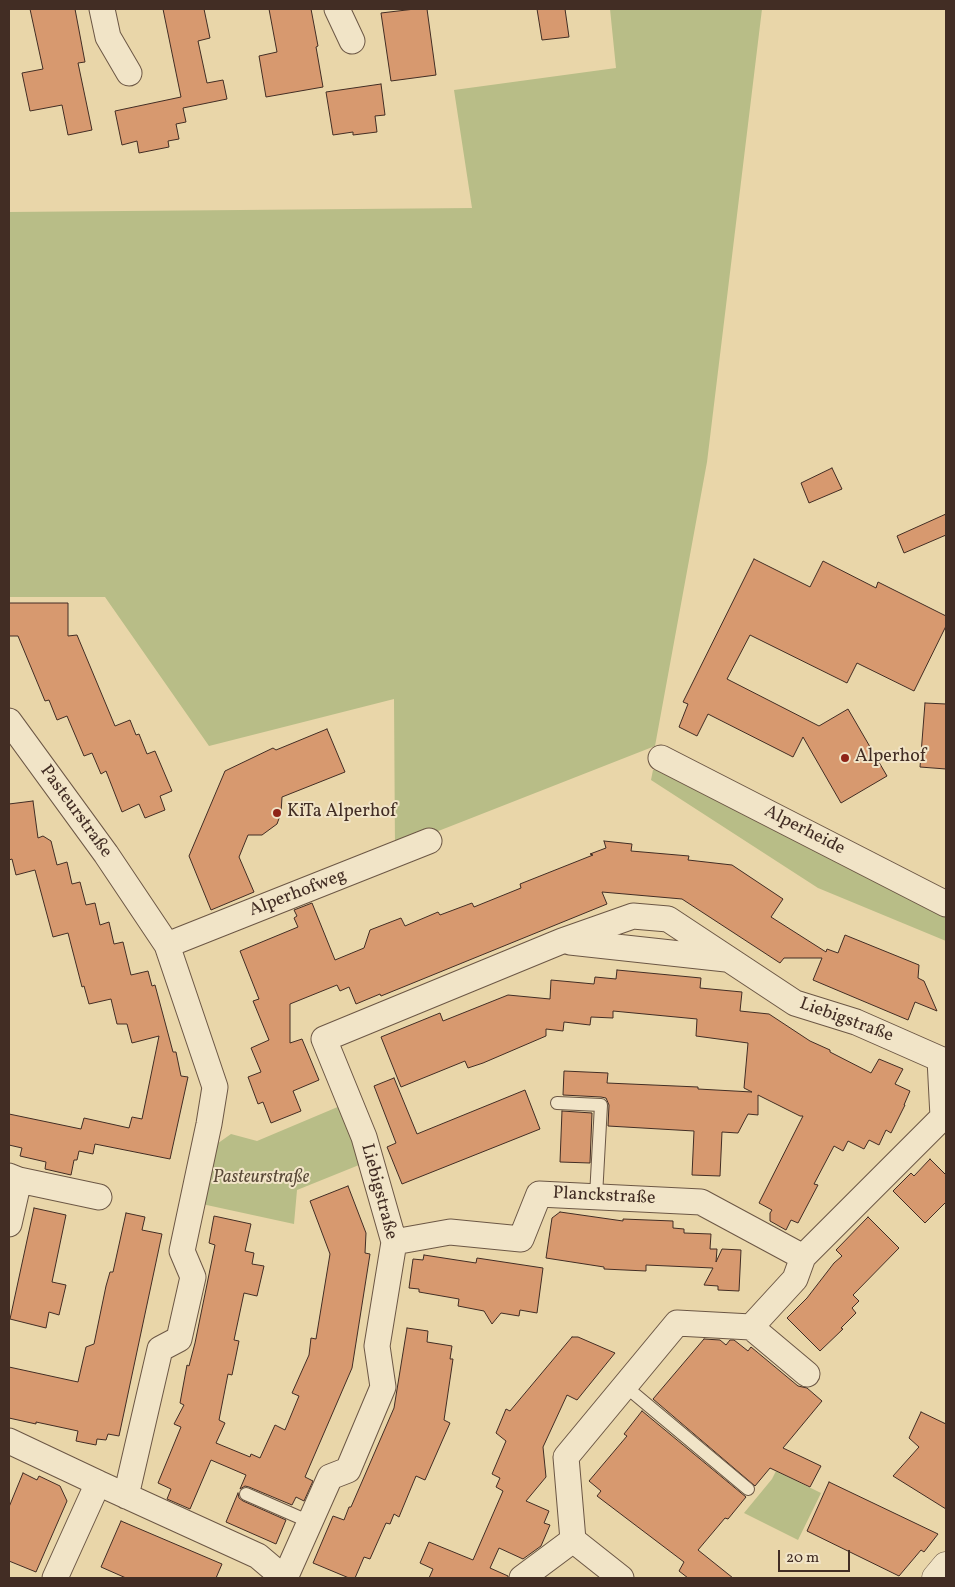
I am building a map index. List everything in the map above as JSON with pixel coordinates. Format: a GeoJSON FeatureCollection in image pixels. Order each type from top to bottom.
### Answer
{"type":"FeatureCollection","features":[{"type":"Feature","properties":{"kind":"street"},"geometry":{"type":"LineString","coordinates":[[102,9],[108,36],[129,73]]}},
{"type":"Feature","properties":{"kind":"street"},"geometry":{"type":"LineString","coordinates":[[337,9],[352,41]]}},
{"type":"Feature","properties":{"kind":"street","name":"Pasteurstraße"},"geometry":{"type":"LineString","coordinates":[[9,720],[106,854],[167,945],[215,1087],[182,1251],[193,1276],[179,1339],[160,1349],[126,1496]]}},
{"type":"Feature","properties":{"kind":"street","name":"Alperheide"},"geometry":{"type":"LineString","coordinates":[[661,758],[946,904]]}},
{"type":"Feature","properties":{"kind":"street","name":"Alperhofweg"},"geometry":{"type":"LineString","coordinates":[[167,945],[429,842]]}},
{"type":"Feature","properties":{"kind":"street","name":"Liebigstraße"},"geometry":{"type":"LineString","coordinates":[[9,1441],[258,1556],[284,1578],[330,1477],[348,1470],[383,1387],[377,1346],[394,1242],[364,1136],[324,1039],[562,941],[633,916],[668,919],[795,1003],[856,1022],[943,1060],[945,1115]]}},
{"type":"Feature","properties":{"kind":"street","name":"Liebigstraße"},"geometry":{"type":"LineString","coordinates":[[562,941],[730,959]]}},
{"type":"Feature","properties":{"kind":"street"},"geometry":{"type":"LineString","coordinates":[[751,1327],[795,1279],[803,1257],[945,1115]]}},
{"type":"Feature","properties":{"kind":"street"},"geometry":{"type":"LineString","coordinates":[[9,1224],[14,1178],[99,1197]]}},
{"type":"Feature","properties":{"kind":"street","name":"Planckstraße"},"geometry":{"type":"LineString","coordinates":[[394,1242],[450,1232],[521,1239],[538,1194],[596,1196],[701,1202],[803,1257]]}},
{"type":"Feature","properties":{"kind":"street"},"geometry":{"type":"LineString","coordinates":[[621,1578],[573,1540],[566,1457],[677,1324],[751,1327],[807,1374]]}},
{"type":"Feature","properties":{"kind":"street"},"geometry":{"type":"LineString","coordinates":[[55,1578],[98,1483]]}},
{"type":"Feature","properties":{"kind":"street"},"geometry":{"type":"LineString","coordinates":[[522,1578],[573,1540]]}},
{"type":"Feature","properties":{"kind":"street"},"geometry":{"type":"LineString","coordinates":[[936,1578],[946,1566]]}},
{"type":"Feature","properties":{"kind":"lane"},"geometry":{"type":"LineString","coordinates":[[557,1102],[602,1104],[596,1196]]}},
{"type":"Feature","properties":{"kind":"lane"},"geometry":{"type":"LineString","coordinates":[[625,1386],[748,1489]]}},
{"type":"Feature","properties":{"kind":"lane"},"geometry":{"type":"LineString","coordinates":[[246,1494],[310,1522]]}},
{"type":"Feature","properties":{"kind":"green space"},"geometry":{"type":"Polygon","coordinates":[[[610,9],[762,9],[707,462],[655,746],[395,848],[394,699],[209,746],[105,597],[9,597],[9,212],[472,208],[454,90],[616,68],[610,9]]]}},
{"type":"Feature","properties":{"kind":"green space"},"geometry":{"type":"Polygon","coordinates":[[[653,770],[665,770],[946,913],[946,941],[818,888],[651,780],[653,770]]]}},
{"type":"Feature","properties":{"kind":"green space","name":"Pasteurstraße"},"geometry":{"type":"Polygon","coordinates":[[[340,1106],[364,1163],[297,1190],[294,1224],[202,1204],[214,1146],[231,1134],[257,1141],[340,1106]]]}},
{"type":"Feature","properties":{"kind":"green space"},"geometry":{"type":"Polygon","coordinates":[[[776,1471],[821,1493],[798,1540],[744,1513],[772,1479],[776,1471]]]}},
{"type":"Feature","properties":{"kind":"building"},"geometry":{"type":"Polygon","coordinates":[[[30,9],[75,9],[85,62],[78,63],[92,130],[68,135],[62,105],[30,111],[22,73],[43,69],[30,9]]]}},
{"type":"Feature","properties":{"kind":"building"},"geometry":{"type":"Polygon","coordinates":[[[163,9],[204,9],[210,38],[198,41],[207,83],[223,80],[227,99],[183,108],[186,122],[176,124],[179,139],[168,141],[169,147],[139,153],[137,141],[122,145],[115,111],[181,97],[163,9]]]}},
{"type":"Feature","properties":{"kind":"building"},"geometry":{"type":"Polygon","coordinates":[[[269,9],[311,9],[323,87],[266,97],[259,56],[277,52],[269,9]]]}},
{"type":"Feature","properties":{"kind":"building"},"geometry":{"type":"Polygon","coordinates":[[[427,9],[436,75],[391,81],[381,13],[427,9]]]}},
{"type":"Feature","properties":{"kind":"building"},"geometry":{"type":"Polygon","coordinates":[[[537,9],[565,9],[569,37],[542,40],[537,9]]]}},
{"type":"Feature","properties":{"kind":"building"},"geometry":{"type":"Polygon","coordinates":[[[381,84],[385,115],[375,116],[377,132],[353,135],[353,132],[333,135],[326,92],[381,84]]]}},
{"type":"Feature","properties":{"kind":"building"},"geometry":{"type":"Polygon","coordinates":[[[832,468],[842,489],[809,503],[801,483],[832,468]]]}},
{"type":"Feature","properties":{"kind":"building"},"geometry":{"type":"Polygon","coordinates":[[[946,514],[946,535],[904,553],[897,536],[946,514]]]}},
{"type":"Feature","properties":{"kind":"building"},"geometry":{"type":"Polygon","coordinates":[[[754,559],[810,587],[823,561],[876,588],[878,582],[946,616],[946,626],[914,691],[857,663],[847,683],[750,635],[727,679],[819,726],[848,709],[887,776],[841,803],[803,737],[793,757],[708,714],[697,736],[679,727],[688,704],[683,702],[754,559]]]}},
{"type":"Feature","properties":{"kind":"building"},"geometry":{"type":"Polygon","coordinates":[[[9,603],[68,603],[68,636],[77,635],[115,726],[130,720],[136,735],[139,734],[147,754],[155,751],[172,791],[160,796],[165,810],[145,818],[139,804],[122,812],[106,771],[101,774],[92,753],[84,756],[67,716],[57,720],[49,700],[45,701],[18,636],[9,636],[9,603]]]}},
{"type":"Feature","properties":{"kind":"building"},"geometry":{"type":"Polygon","coordinates":[[[925,703],[946,704],[946,769],[920,767],[925,703]]]}},
{"type":"Feature","properties":{"kind":"building"},"geometry":{"type":"Polygon","coordinates":[[[327,729],[345,772],[282,797],[281,813],[277,824],[262,835],[248,835],[239,857],[254,892],[211,910],[189,856],[225,771],[273,748],[276,750],[327,729]]]}},
{"type":"Feature","properties":{"kind":"building"},"geometry":{"type":"Polygon","coordinates":[[[33,801],[38,838],[43,836],[51,841],[57,865],[67,862],[72,884],[80,882],[86,905],[95,903],[100,925],[109,922],[114,944],[123,942],[131,975],[148,971],[152,986],[155,985],[173,1052],[176,1052],[181,1076],[188,1077],[170,1159],[95,1144],[93,1154],[79,1151],[77,1160],[74,1160],[71,1175],[45,1169],[46,1162],[20,1156],[22,1148],[9,1145],[9,1114],[81,1129],[84,1118],[129,1128],[132,1117],[142,1119],[159,1036],[132,1043],[127,1024],[117,1024],[111,999],[89,1004],[84,986],[82,987],[68,933],[53,937],[35,870],[16,875],[12,859],[9,860],[9,804],[33,801]]]}},
{"type":"Feature","properties":{"kind":"building"},"geometry":{"type":"Polygon","coordinates":[[[604,841],[632,844],[631,851],[689,856],[688,860],[732,865],[783,899],[771,917],[826,952],[827,949],[838,953],[845,935],[919,965],[918,978],[924,981],[937,1011],[915,1002],[908,1020],[813,980],[822,958],[784,958],[780,963],[682,899],[602,892],[607,904],[381,996],[380,994],[356,1004],[349,987],[340,991],[337,985],[290,1004],[290,1043],[302,1039],[319,1080],[293,1091],[301,1111],[271,1123],[263,1102],[258,1104],[248,1077],[261,1072],[251,1048],[269,1040],[253,1001],[259,999],[240,951],[298,927],[294,918],[297,916],[294,910],[312,903],[335,960],[364,948],[370,930],[401,918],[405,926],[438,912],[440,915],[472,903],[474,907],[521,888],[520,884],[593,855],[590,854],[606,848],[604,841]]]}},
{"type":"Feature","properties":{"kind":"building"},"geometry":{"type":"Polygon","coordinates":[[[617,970],[701,978],[700,988],[742,992],[740,1011],[769,1014],[810,1041],[871,1073],[879,1059],[903,1069],[895,1084],[910,1091],[891,1133],[886,1130],[879,1145],[869,1140],[864,1149],[848,1141],[843,1151],[834,1146],[814,1184],[818,1185],[798,1223],[791,1220],[786,1230],[770,1221],[772,1210],[759,1203],[803,1116],[758,1095],[758,1115],[748,1114],[738,1133],[722,1132],[720,1176],[692,1175],[694,1131],[608,1126],[609,1105],[606,1098],[563,1095],[564,1071],[608,1073],[607,1083],[698,1087],[698,1089],[752,1092],[744,1088],[748,1043],[696,1036],[697,1019],[613,1011],[613,1018],[591,1017],[590,1025],[564,1022],[563,1031],[546,1029],[546,1036],[483,1063],[468,1068],[465,1061],[401,1087],[381,1037],[440,1013],[443,1021],[508,995],[550,999],[551,980],[594,984],[595,977],[616,979],[617,970]]]}},
{"type":"Feature","properties":{"kind":"building"},"geometry":{"type":"Polygon","coordinates":[[[394,1078],[417,1134],[525,1090],[540,1129],[402,1184],[387,1147],[396,1143],[374,1086],[394,1078]]]}},
{"type":"Feature","properties":{"kind":"building"},"geometry":{"type":"Polygon","coordinates":[[[562,1111],[592,1113],[590,1163],[560,1162],[562,1111]]]}},
{"type":"Feature","properties":{"kind":"building"},"geometry":{"type":"Polygon","coordinates":[[[930,1159],[946,1175],[946,1202],[925,1223],[893,1191],[911,1173],[914,1176],[930,1159]]]}},
{"type":"Feature","properties":{"kind":"building"},"geometry":{"type":"Polygon","coordinates":[[[348,1186],[366,1233],[365,1253],[370,1254],[352,1368],[305,1477],[313,1481],[304,1501],[296,1497],[292,1505],[249,1487],[245,1486],[240,1489],[246,1475],[211,1460],[190,1509],[167,1499],[171,1489],[158,1483],[181,1427],[174,1424],[184,1405],[180,1403],[187,1365],[189,1366],[195,1343],[215,1245],[209,1243],[214,1216],[251,1224],[245,1251],[254,1253],[252,1264],[264,1266],[257,1296],[244,1293],[234,1340],[239,1341],[232,1375],[228,1374],[219,1420],[225,1423],[216,1443],[250,1457],[251,1454],[260,1458],[275,1425],[285,1430],[299,1396],[292,1393],[309,1355],[311,1338],[316,1339],[330,1254],[310,1201],[348,1186]]]}},
{"type":"Feature","properties":{"kind":"building"},"geometry":{"type":"Polygon","coordinates":[[[34,1208],[66,1215],[52,1282],[66,1285],[59,1315],[49,1312],[46,1328],[10,1319],[34,1208]]]}},
{"type":"Feature","properties":{"kind":"building"},"geometry":{"type":"Polygon","coordinates":[[[560,1212],[623,1221],[623,1219],[673,1221],[673,1228],[684,1229],[684,1233],[711,1234],[710,1249],[717,1249],[716,1262],[722,1249],[741,1250],[739,1291],[718,1290],[718,1286],[704,1285],[713,1268],[646,1265],[646,1271],[604,1269],[604,1267],[546,1258],[552,1218],[560,1212]]]}},
{"type":"Feature","properties":{"kind":"building"},"geometry":{"type":"Polygon","coordinates":[[[126,1213],[145,1217],[142,1230],[162,1234],[119,1436],[108,1434],[106,1440],[97,1439],[96,1445],[76,1441],[78,1431],[9,1418],[9,1367],[78,1382],[86,1347],[94,1344],[106,1286],[110,1272],[113,1272],[126,1213]]]}},
{"type":"Feature","properties":{"kind":"building"},"geometry":{"type":"Polygon","coordinates":[[[868,1217],[899,1248],[853,1295],[859,1301],[852,1308],[856,1313],[841,1328],[843,1329],[820,1351],[787,1318],[807,1298],[834,1263],[842,1256],[836,1250],[868,1217]]]}},
{"type":"Feature","properties":{"kind":"building"},"geometry":{"type":"Polygon","coordinates":[[[424,1255],[476,1263],[477,1258],[543,1268],[537,1313],[520,1310],[519,1316],[501,1313],[492,1324],[484,1311],[458,1306],[459,1299],[419,1292],[419,1289],[409,1288],[413,1259],[423,1260],[424,1255]]]}},
{"type":"Feature","properties":{"kind":"building"},"geometry":{"type":"Polygon","coordinates":[[[407,1328],[428,1331],[427,1342],[452,1346],[450,1359],[453,1359],[444,1420],[450,1423],[425,1480],[416,1476],[399,1517],[394,1514],[390,1524],[386,1523],[370,1559],[364,1557],[355,1578],[349,1578],[313,1563],[333,1516],[344,1520],[349,1507],[351,1507],[394,1408],[407,1328]]]}},
{"type":"Feature","properties":{"kind":"building"},"geometry":{"type":"Polygon","coordinates":[[[572,1337],[578,1337],[615,1353],[577,1400],[567,1395],[543,1447],[546,1477],[526,1501],[549,1511],[544,1523],[550,1525],[541,1546],[523,1559],[499,1548],[490,1568],[508,1576],[508,1578],[429,1578],[433,1569],[420,1563],[429,1542],[473,1560],[503,1491],[496,1487],[500,1478],[492,1474],[506,1441],[496,1433],[506,1409],[510,1411],[572,1337]]]}},
{"type":"Feature","properties":{"kind":"building"},"geometry":{"type":"Polygon","coordinates":[[[704,1339],[720,1340],[726,1345],[730,1340],[734,1340],[748,1351],[751,1347],[798,1386],[807,1388],[822,1401],[783,1448],[821,1466],[810,1487],[770,1468],[755,1486],[653,1399],[704,1339]]]}},
{"type":"Feature","properties":{"kind":"building"},"geometry":{"type":"Polygon","coordinates":[[[642,1411],[746,1497],[698,1550],[733,1578],[688,1578],[679,1571],[684,1562],[597,1496],[601,1491],[589,1481],[627,1436],[624,1434],[642,1411]]]}},
{"type":"Feature","properties":{"kind":"building"},"geometry":{"type":"Polygon","coordinates":[[[921,1412],[946,1424],[946,1509],[893,1476],[919,1447],[909,1438],[921,1412]]]}},
{"type":"Feature","properties":{"kind":"building"},"geometry":{"type":"Polygon","coordinates":[[[23,1473],[37,1480],[39,1476],[60,1486],[67,1501],[36,1572],[9,1561],[9,1507],[23,1473]]]}},
{"type":"Feature","properties":{"kind":"building"},"geometry":{"type":"Polygon","coordinates":[[[829,1482],[938,1534],[924,1552],[921,1550],[899,1576],[807,1531],[829,1482]]]}},
{"type":"Feature","properties":{"kind":"building"},"geometry":{"type":"Polygon","coordinates":[[[238,1493],[239,1498],[243,1501],[286,1520],[276,1544],[226,1522],[238,1493]]]}},
{"type":"Feature","properties":{"kind":"building"},"geometry":{"type":"Polygon","coordinates":[[[121,1521],[222,1564],[216,1578],[126,1578],[101,1567],[121,1521]]]}},
{"type":"Feature","properties":{"kind":"place","name":"Alperhof"},"geometry":{"type":"Point","coordinates":[845,758]}},
{"type":"Feature","properties":{"kind":"place","name":"KiTa Alperhof"},"geometry":{"type":"Point","coordinates":[277,813]}}]}
